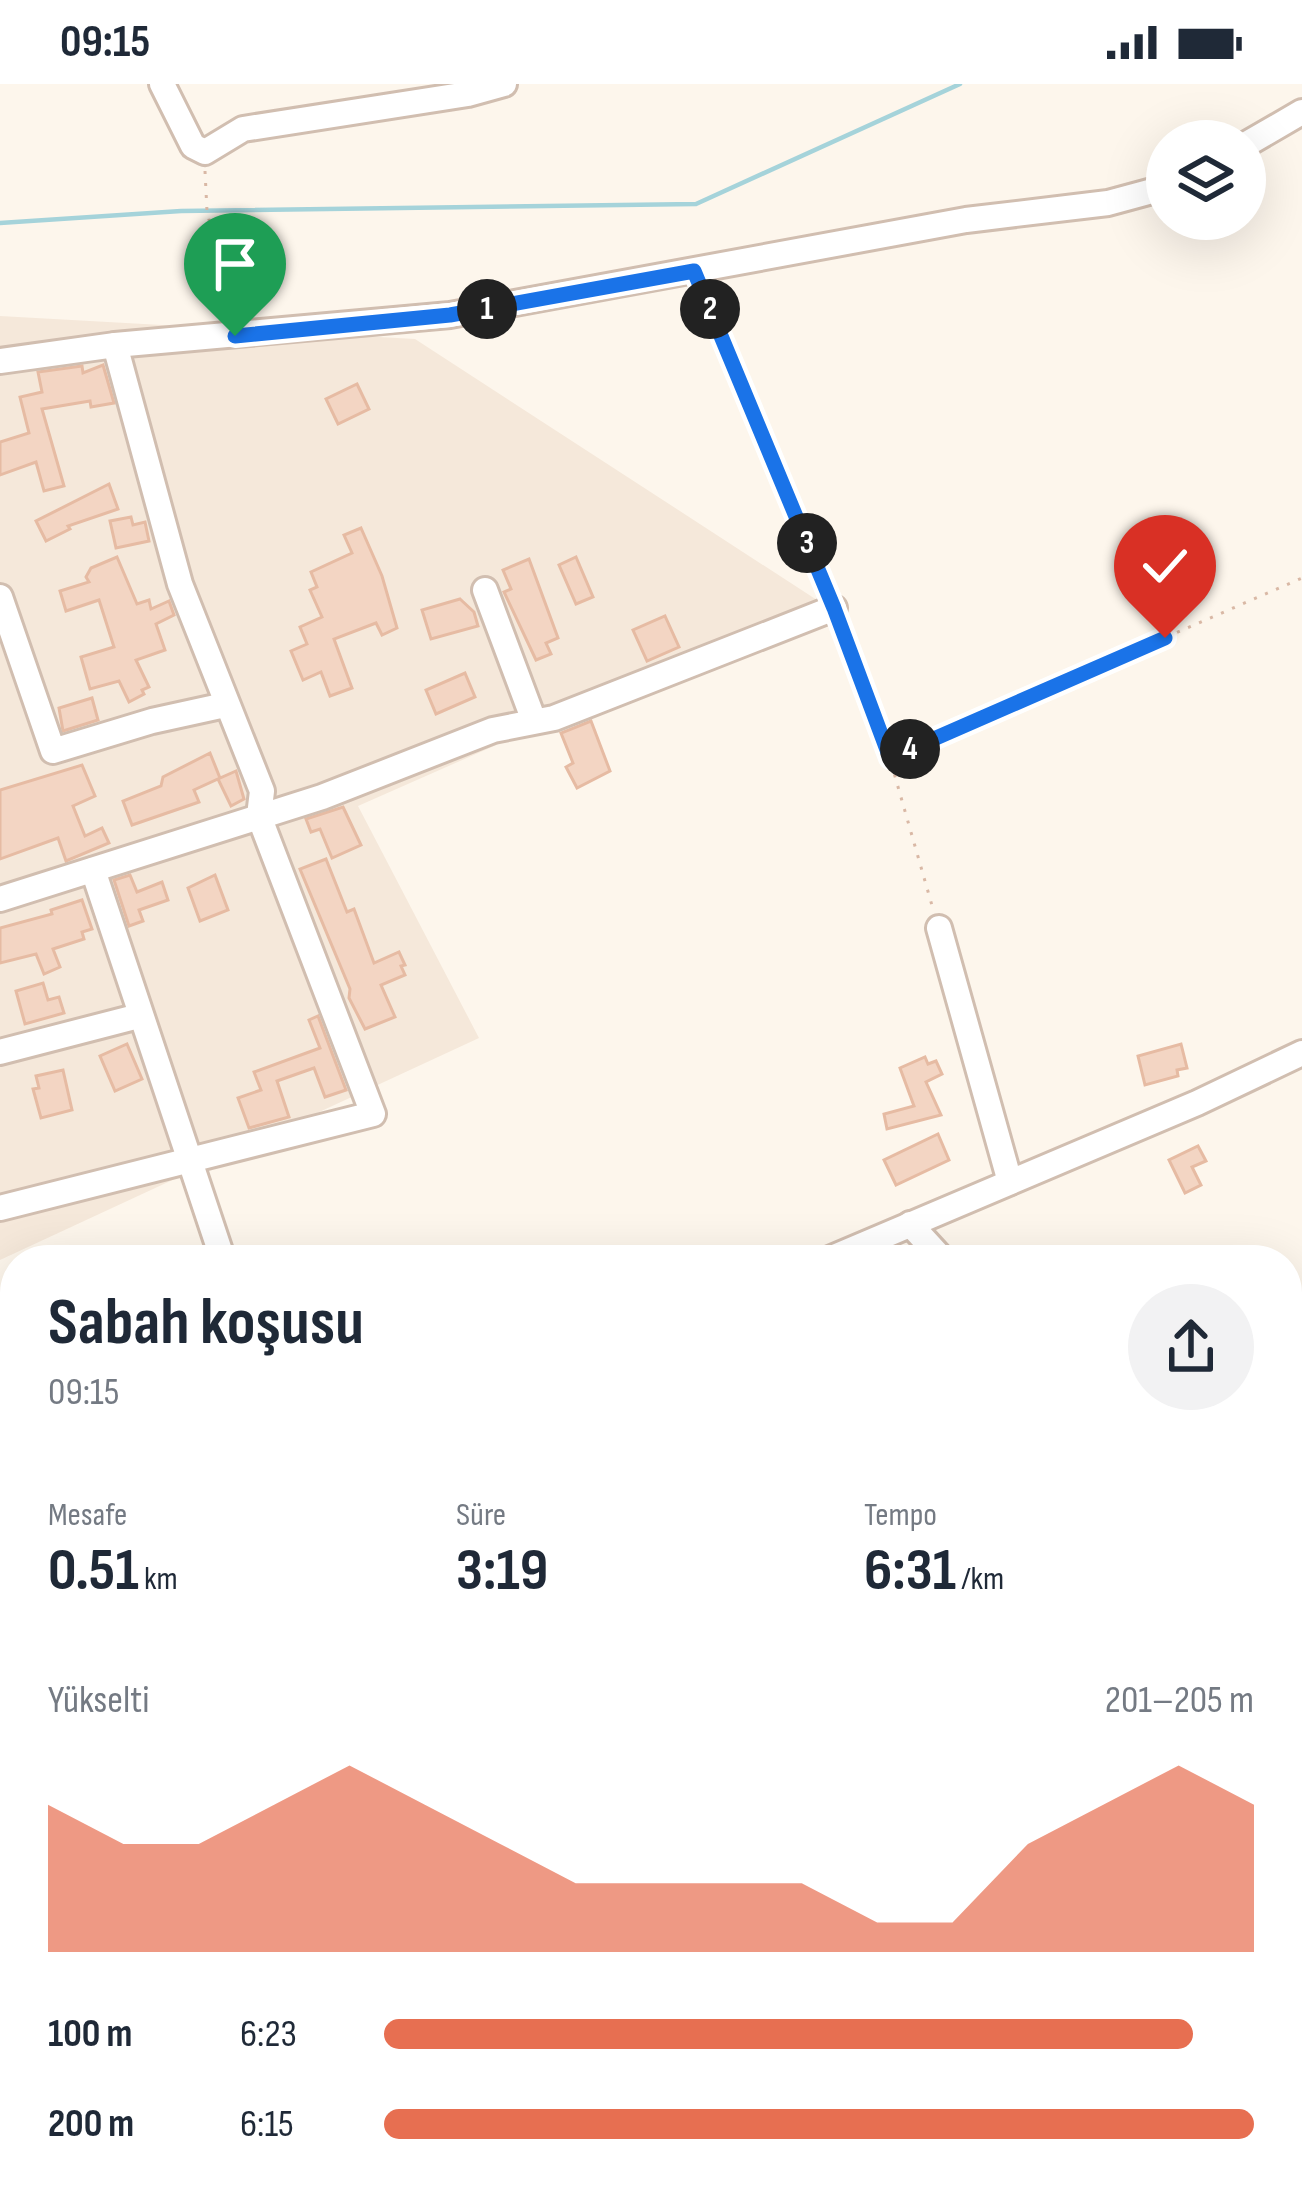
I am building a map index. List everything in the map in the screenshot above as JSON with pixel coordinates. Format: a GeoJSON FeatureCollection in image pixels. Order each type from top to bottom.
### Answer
{"type":"FeatureCollection","features":[{"type":"Feature","properties":{"kind":"street"},"geometry":{"type":"LineString","coordinates":[[162,84],[193,146],[205,152],[243,129],[468,94],[504,84]]}},
{"type":"Feature","properties":{"kind":"street"},"geometry":{"type":"LineString","coordinates":[[1266,133],[1302,112]]}},
{"type":"Feature","properties":{"kind":"street"},"geometry":{"type":"LineString","coordinates":[[0,361],[115,345],[450,315],[966,220],[1108,203],[1146,193]]}},
{"type":"Feature","properties":{"kind":"street"},"geometry":{"type":"LineString","coordinates":[[0,1208],[373,1114],[259,815],[262,791],[180,584],[115,345]]}},
{"type":"Feature","properties":{"kind":"street"},"geometry":{"type":"LineString","coordinates":[[484,590],[534,722]]}},
{"type":"Feature","properties":{"kind":"street"},"geometry":{"type":"LineString","coordinates":[[0,598],[53,751],[225,705]]}},
{"type":"Feature","properties":{"kind":"street"},"geometry":{"type":"LineString","coordinates":[[0,899],[322,797],[493,730],[554,718],[834,608]]}},
{"type":"Feature","properties":{"kind":"street"},"geometry":{"type":"LineString","coordinates":[[93,869],[218,1245]]}},
{"type":"Feature","properties":{"kind":"street"},"geometry":{"type":"LineString","coordinates":[[939,928],[1010,1182]]}},
{"type":"Feature","properties":{"kind":"street"},"geometry":{"type":"LineString","coordinates":[[0,1052],[139,1016]]}},
{"type":"Feature","properties":{"kind":"street"},"geometry":{"type":"LineString","coordinates":[[862,1245],[1197,1103],[1302,1053]]}},
{"type":"Feature","properties":{"kind":"street"},"geometry":{"type":"LineString","coordinates":[[910,1224],[929,1245]]}},
{"type":"Feature","properties":{"kind":"path"},"geometry":{"type":"LineString","coordinates":[[205,152],[207,211],[235,336]]}},
{"type":"Feature","properties":{"kind":"path"},"geometry":{"type":"LineString","coordinates":[[694,271],[834,608],[890,758],[939,928]]}},
{"type":"Feature","properties":{"kind":"path"},"geometry":{"type":"LineString","coordinates":[[890,758],[1302,578]]}},
{"type":"Feature","properties":{"kind":"shaded area"},"geometry":{"type":"Polygon","coordinates":[[[0,316],[415,339],[820,602],[358,806],[479,1038],[32,1245],[0,1245],[0,316]]]}},
{"type":"Feature","properties":{"kind":"building"},"geometry":{"type":"Polygon","coordinates":[[[103,365],[114,403],[91,407],[90,401],[42,409],[64,486],[44,491],[36,462],[0,475],[0,442],[29,433],[20,397],[42,392],[38,372],[82,366],[83,373],[103,365]]]}},
{"type":"Feature","properties":{"kind":"building"},"geometry":{"type":"Polygon","coordinates":[[[357,384],[369,409],[338,424],[326,399],[357,384]]]}},
{"type":"Feature","properties":{"kind":"building"},"geometry":{"type":"Polygon","coordinates":[[[109,484],[118,509],[68,526],[70,529],[46,541],[36,521],[109,484]]]}},
{"type":"Feature","properties":{"kind":"building"},"geometry":{"type":"Polygon","coordinates":[[[131,517],[133,525],[145,522],[149,541],[116,548],[110,521],[131,517]]]}},
{"type":"Feature","properties":{"kind":"building"},"geometry":{"type":"Polygon","coordinates":[[[361,528],[397,628],[382,635],[376,623],[334,639],[352,688],[330,696],[321,672],[303,680],[291,651],[307,644],[300,627],[322,617],[310,590],[317,587],[311,572],[352,553],[344,535],[361,528]]]}},
{"type":"Feature","properties":{"kind":"building"},"geometry":{"type":"Polygon","coordinates":[[[117,557],[137,604],[149,600],[151,609],[169,601],[174,615],[156,624],[165,650],[136,660],[149,687],[129,702],[119,681],[90,689],[81,657],[114,647],[99,600],[66,611],[60,591],[89,582],[86,577],[91,568],[117,557]]]}},
{"type":"Feature","properties":{"kind":"building"},"geometry":{"type":"Polygon","coordinates":[[[576,557],[593,597],[576,604],[559,565],[576,557]]]}},
{"type":"Feature","properties":{"kind":"building"},"geometry":{"type":"Polygon","coordinates":[[[529,559],[558,638],[546,643],[551,654],[536,660],[504,592],[511,589],[503,570],[529,559]]]}},
{"type":"Feature","properties":{"kind":"building"},"geometry":{"type":"Polygon","coordinates":[[[460,599],[474,612],[478,626],[431,639],[422,610],[460,599]]]}},
{"type":"Feature","properties":{"kind":"building"},"geometry":{"type":"Polygon","coordinates":[[[665,616],[679,647],[647,661],[633,630],[665,616]]]}},
{"type":"Feature","properties":{"kind":"building"},"geometry":{"type":"Polygon","coordinates":[[[465,673],[475,697],[436,714],[426,690],[465,673]]]}},
{"type":"Feature","properties":{"kind":"building"},"geometry":{"type":"Polygon","coordinates":[[[92,698],[98,720],[63,731],[59,708],[92,698]]]}},
{"type":"Feature","properties":{"kind":"building"},"geometry":{"type":"Polygon","coordinates":[[[591,721],[610,771],[577,788],[566,767],[573,763],[561,733],[591,721]]]}},
{"type":"Feature","properties":{"kind":"building"},"geometry":{"type":"Polygon","coordinates":[[[210,753],[220,778],[236,771],[244,799],[231,806],[218,779],[194,790],[199,802],[132,825],[123,801],[161,786],[163,777],[210,753]]]}},
{"type":"Feature","properties":{"kind":"building"},"geometry":{"type":"Polygon","coordinates":[[[82,765],[95,796],[73,806],[85,836],[102,828],[109,843],[66,861],[58,838],[0,859],[0,790],[82,765]]]}},
{"type":"Feature","properties":{"kind":"building"},"geometry":{"type":"Polygon","coordinates":[[[343,807],[361,845],[332,858],[320,829],[311,832],[306,819],[343,807]]]}},
{"type":"Feature","properties":{"kind":"building"},"geometry":{"type":"Polygon","coordinates":[[[326,859],[347,912],[354,909],[374,963],[399,952],[405,965],[401,966],[405,975],[381,985],[395,1017],[365,1029],[300,869],[326,859]]]}},
{"type":"Feature","properties":{"kind":"building"},"geometry":{"type":"Polygon","coordinates":[[[130,875],[137,892],[162,882],[168,900],[139,910],[143,921],[129,926],[114,880],[130,875]]]}},
{"type":"Feature","properties":{"kind":"building"},"geometry":{"type":"Polygon","coordinates":[[[215,875],[228,910],[200,921],[188,888],[215,875]]]}},
{"type":"Feature","properties":{"kind":"building"},"geometry":{"type":"Polygon","coordinates":[[[82,900],[92,929],[82,932],[84,939],[53,949],[60,967],[44,974],[36,954],[0,963],[0,928],[82,900]]]}},
{"type":"Feature","properties":{"kind":"building"},"geometry":{"type":"Polygon","coordinates":[[[43,983],[48,1000],[59,997],[64,1013],[25,1024],[16,991],[43,983]]]}},
{"type":"Feature","properties":{"kind":"building"},"geometry":{"type":"Polygon","coordinates":[[[318,1016],[346,1090],[325,1097],[314,1068],[277,1081],[289,1117],[249,1128],[238,1098],[261,1090],[254,1072],[320,1048],[309,1020],[318,1016]]]}},
{"type":"Feature","properties":{"kind":"building"},"geometry":{"type":"Polygon","coordinates":[[[127,1044],[142,1079],[115,1091],[100,1056],[127,1044]]]}},
{"type":"Feature","properties":{"kind":"building"},"geometry":{"type":"Polygon","coordinates":[[[1181,1044],[1187,1068],[1177,1070],[1178,1076],[1145,1085],[1138,1056],[1181,1044]]]}},
{"type":"Feature","properties":{"kind":"building"},"geometry":{"type":"Polygon","coordinates":[[[925,1057],[928,1064],[936,1061],[942,1074],[926,1082],[941,1115],[887,1129],[884,1114],[914,1106],[900,1068],[925,1057]]]}},
{"type":"Feature","properties":{"kind":"building"},"geometry":{"type":"Polygon","coordinates":[[[63,1070],[72,1110],[41,1118],[33,1089],[39,1088],[36,1076],[63,1070]]]}},
{"type":"Feature","properties":{"kind":"building"},"geometry":{"type":"Polygon","coordinates":[[[938,1134],[949,1160],[896,1185],[884,1160],[938,1134]]]}},
{"type":"Feature","properties":{"kind":"building"},"geometry":{"type":"Polygon","coordinates":[[[1198,1146],[1206,1161],[1192,1167],[1201,1185],[1185,1193],[1169,1160],[1198,1146]]]}},
{"type":"Feature","properties":{"kind":"waterway"},"geometry":{"type":"LineString","coordinates":[[0,223],[181,211],[696,204],[960,84]]}},
{"type":"Feature","properties":{"kind":"route"},"geometry":{"type":"LineString","coordinates":[[235,336],[450,315],[694,271],[834,608],[890,758],[1165,638]]}}]}
